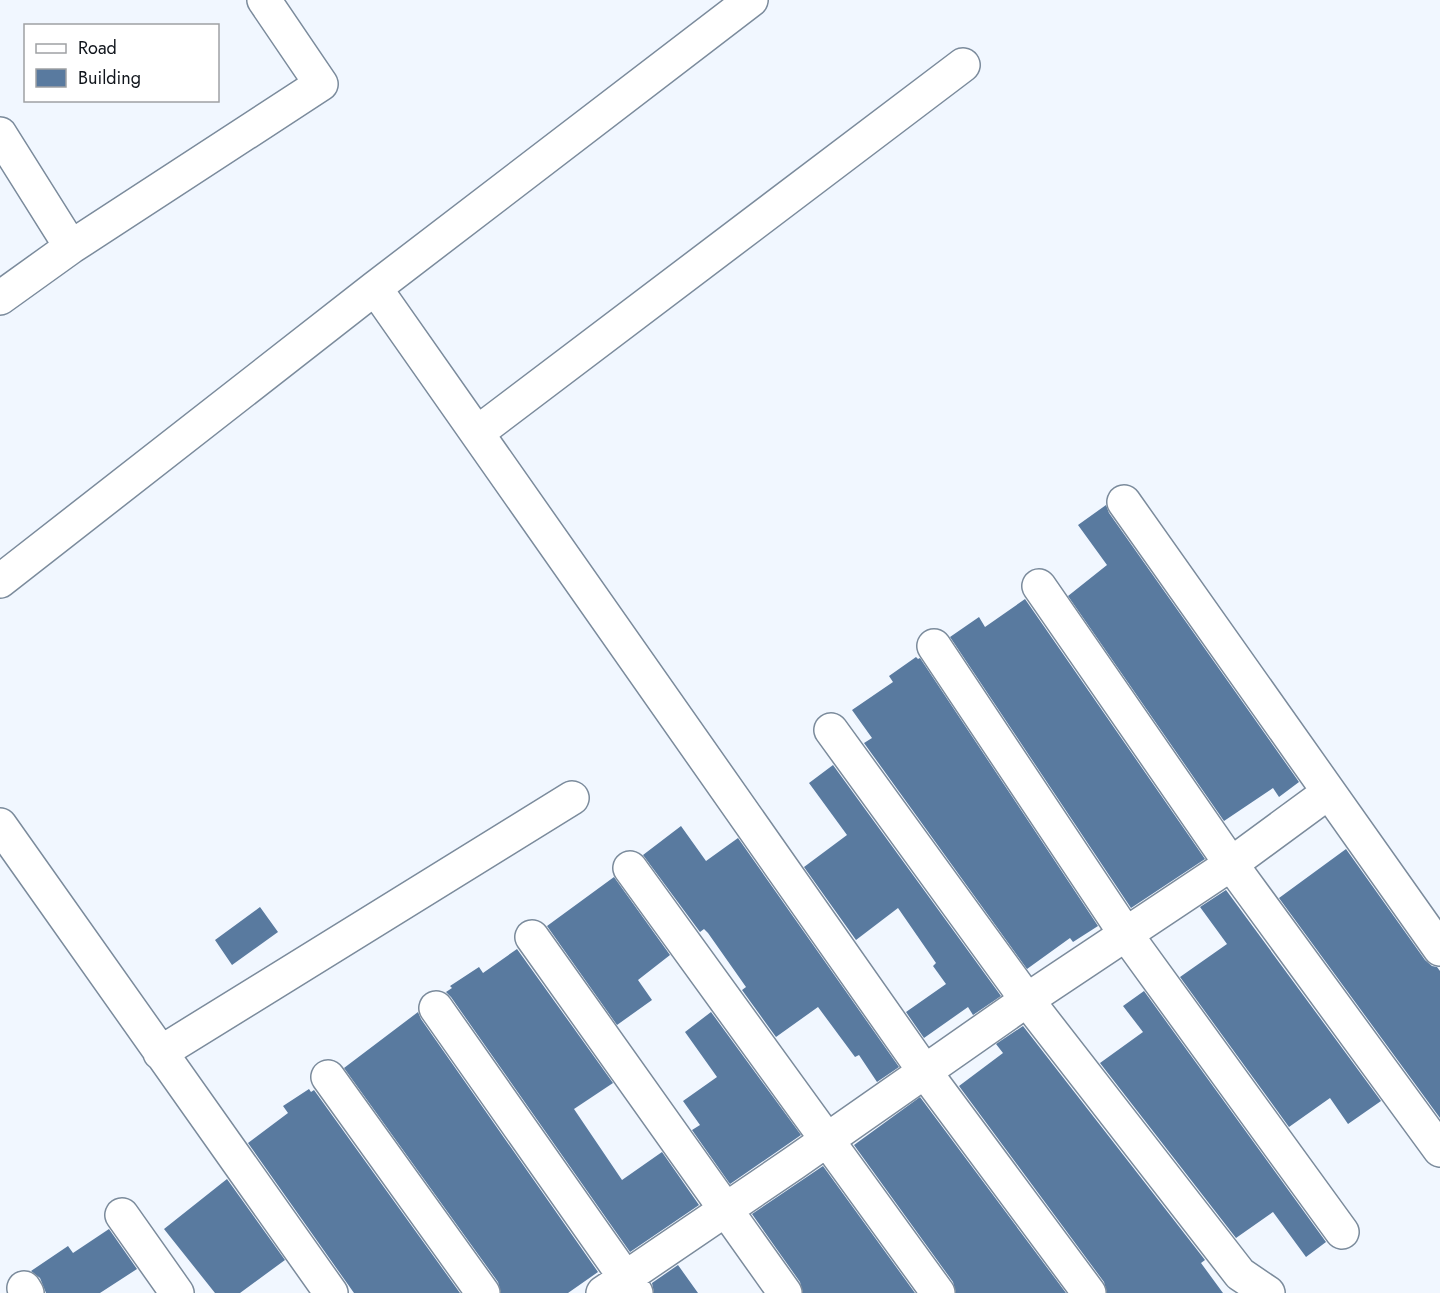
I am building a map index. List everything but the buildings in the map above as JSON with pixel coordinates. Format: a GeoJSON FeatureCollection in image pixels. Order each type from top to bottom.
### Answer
{"type":"FeatureCollection","features":[{"type":"Feature","properties":{"kind":"street"},"geometry":{"type":"LineString","coordinates":[[0,298],[72,247],[321,84],[264,0]]}},
{"type":"Feature","properties":{"kind":"street"},"geometry":{"type":"LineString","coordinates":[[0,582],[375,288],[751,0]]}},
{"type":"Feature","properties":{"kind":"street"},"geometry":{"type":"LineString","coordinates":[[477,433],[963,65]]}},
{"type":"Feature","properties":{"kind":"street"},"geometry":{"type":"LineString","coordinates":[[0,134],[72,247]]}},
{"type":"Feature","properties":{"kind":"street"},"geometry":{"type":"LineString","coordinates":[[375,288],[925,1072],[1089,1293]]}},
{"type":"Feature","properties":{"kind":"street"},"geometry":{"type":"LineString","coordinates":[[1124,502],[1440,949]]}},
{"type":"Feature","properties":{"kind":"street"},"geometry":{"type":"LineString","coordinates":[[1039,586],[1231,864],[1440,1150]]}},
{"type":"Feature","properties":{"kind":"street"},"geometry":{"type":"LineString","coordinates":[[934,646],[1125,933],[1342,1232]]}},
{"type":"Feature","properties":{"kind":"street"},"geometry":{"type":"LineString","coordinates":[[831,730],[1027,1000],[1240,1274],[1268,1293]]}},
{"type":"Feature","properties":{"kind":"street"},"geometry":{"type":"LineString","coordinates":[[436,1008],[622,1288],[726,1209],[1125,933],[1231,864],[1329,792]]}},
{"type":"Feature","properties":{"kind":"street"},"geometry":{"type":"LineString","coordinates":[[160,1053],[572,798]]}},
{"type":"Feature","properties":{"kind":"street"},"geometry":{"type":"LineString","coordinates":[[0,825],[331,1293]]}},
{"type":"Feature","properties":{"kind":"street"},"geometry":{"type":"LineString","coordinates":[[630,868],[938,1293]]}},
{"type":"Feature","properties":{"kind":"street"},"geometry":{"type":"LineString","coordinates":[[532,937],[785,1293]]}},
{"type":"Feature","properties":{"kind":"street"},"geometry":{"type":"LineString","coordinates":[[328,1077],[483,1293]]}},
{"type":"Feature","properties":{"kind":"street"},"geometry":{"type":"LineString","coordinates":[[122,1215],[177,1293]]}}]}
